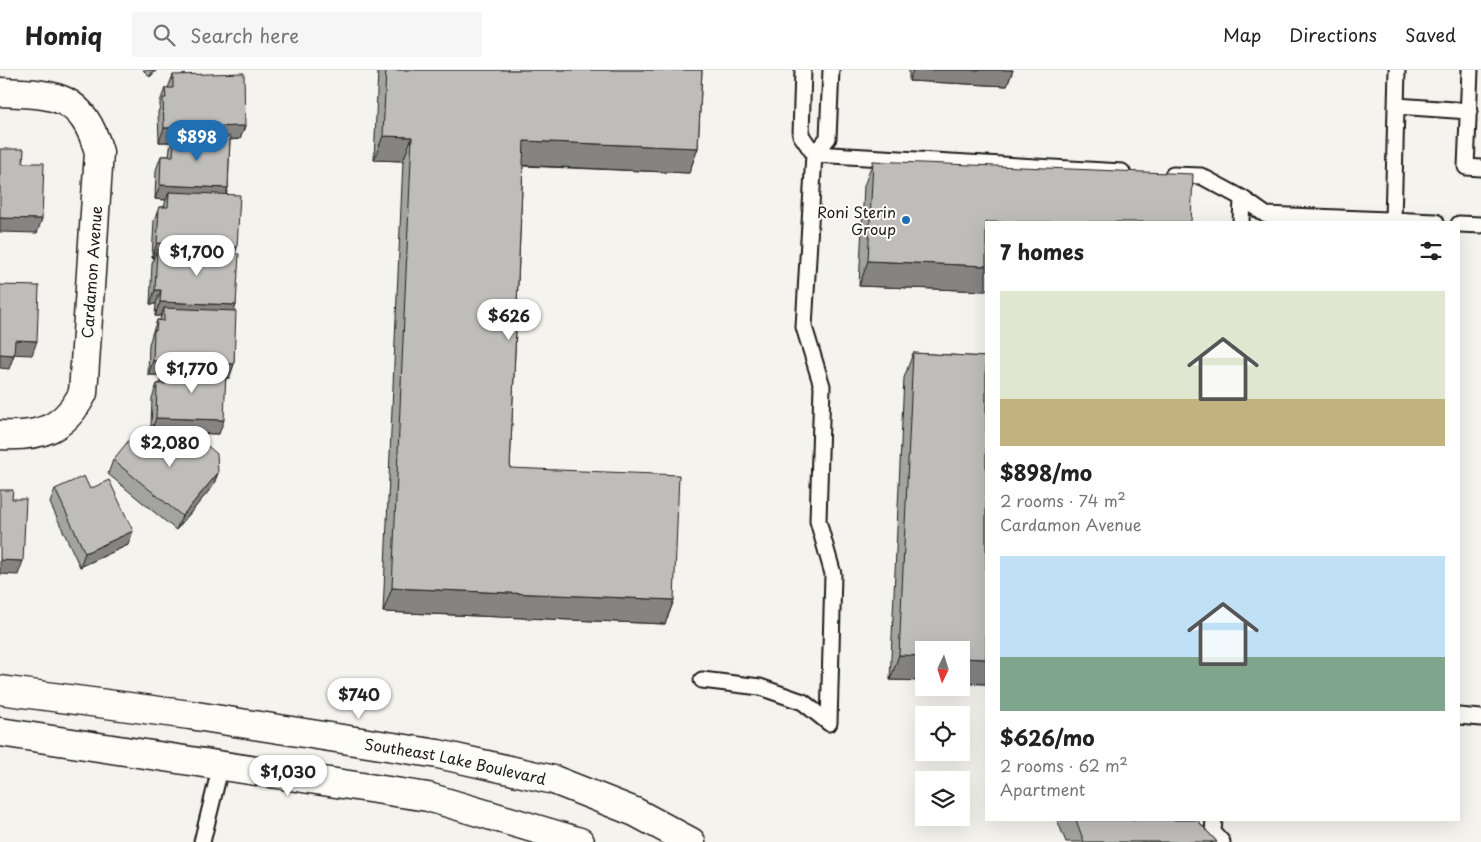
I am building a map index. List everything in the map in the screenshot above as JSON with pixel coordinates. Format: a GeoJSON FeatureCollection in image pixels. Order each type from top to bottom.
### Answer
{"type":"FeatureCollection","features":[{"type":"Feature","properties":{"kind":"street","name":"Cardamon Avenue"},"geometry":{"type":"LineString","coordinates":[[0,92],[42,94],[68,101],[82,115],[93,131],[99,152],[83,393],[74,411],[59,424],[42,433],[0,435]]}},
{"type":"Feature","properties":{"kind":"street","name":"Southeast Lake Boulevard"},"geometry":{"type":"LineString","coordinates":[[0,690],[190,715],[438,754],[554,780],[635,812],[691,842]]}},
{"type":"Feature","properties":{"kind":"street"},"geometry":{"type":"LineString","coordinates":[[0,732],[428,797],[580,842]]}},
{"type":"Feature","properties":{"kind":"lane"},"geometry":{"type":"LineString","coordinates":[[702,680],[760,687],[803,702],[829,723],[833,574],[818,521],[822,386],[804,327],[814,154],[801,135],[803,70]]}},
{"type":"Feature","properties":{"kind":"lane"},"geometry":{"type":"LineString","coordinates":[[814,154],[828,138],[831,70]]}},
{"type":"Feature","properties":{"kind":"lane"},"geometry":{"type":"LineString","coordinates":[[1155,174],[1201,176],[1242,198],[1266,215],[1393,221],[1397,70]]}},
{"type":"Feature","properties":{"kind":"lane"},"geometry":{"type":"LineString","coordinates":[[1470,70],[1466,167],[1481,168]]}},
{"type":"Feature","properties":{"kind":"lane"},"geometry":{"type":"LineString","coordinates":[[1396,106],[1469,112]]}},
{"type":"Feature","properties":{"kind":"lane"},"geometry":{"type":"LineString","coordinates":[[814,154],[1136,172]]}},
{"type":"Feature","properties":{"kind":"lane"},"geometry":{"type":"LineString","coordinates":[[1241,221],[1242,198]]}},
{"type":"Feature","properties":{"kind":"lane"},"geometry":{"type":"LineString","coordinates":[[1460,224],[1481,224]]}},
{"type":"Feature","properties":{"kind":"lane"},"geometry":{"type":"LineString","coordinates":[[1460,716],[1481,718]]}},
{"type":"Feature","properties":{"kind":"lane"},"geometry":{"type":"LineString","coordinates":[[202,842],[221,765]]}},
{"type":"Feature","properties":{"kind":"lane"},"geometry":{"type":"LineString","coordinates":[[1214,821],[1214,832],[1222,842]]}},
{"type":"Feature","properties":{"kind":"building"},"geometry":{"type":"Polygon","coordinates":[[[386,70],[702,70],[698,148],[524,141],[510,468],[679,475],[674,600],[392,588],[412,137],[383,136],[386,70]]]}},
{"type":"Feature","properties":{"kind":"building"},"geometry":{"type":"Polygon","coordinates":[[[244,73],[245,126],[164,128],[163,98],[166,98],[165,88],[173,88],[173,75],[244,73]]]}},
{"type":"Feature","properties":{"kind":"building"},"geometry":{"type":"Polygon","coordinates":[[[175,134],[230,137],[228,188],[160,185],[161,156],[173,156],[175,134]]]}},
{"type":"Feature","properties":{"kind":"building"},"geometry":{"type":"Polygon","coordinates":[[[0,149],[24,149],[23,163],[44,163],[42,219],[0,218],[0,149]]]}},
{"type":"Feature","properties":{"kind":"building"},"geometry":{"type":"Polygon","coordinates":[[[873,161],[1193,174],[1191,221],[985,221],[985,266],[868,261],[873,161]]]}},
{"type":"Feature","properties":{"kind":"building"},"geometry":{"type":"Polygon","coordinates":[[[169,192],[240,195],[237,247],[157,243],[159,207],[168,207],[169,192]]]}},
{"type":"Feature","properties":{"kind":"building"},"geometry":{"type":"Polygon","coordinates":[[[157,250],[239,254],[236,305],[160,302],[161,290],[155,290],[157,250]]]}},
{"type":"Feature","properties":{"kind":"building"},"geometry":{"type":"Polygon","coordinates":[[[0,285],[39,286],[37,341],[15,340],[14,355],[0,354],[0,285]]]}},
{"type":"Feature","properties":{"kind":"building"},"geometry":{"type":"Polygon","coordinates":[[[164,308],[236,311],[234,364],[153,361],[154,330],[156,331],[157,320],[164,321],[164,308]]]}},
{"type":"Feature","properties":{"kind":"building"},"geometry":{"type":"Polygon","coordinates":[[[913,353],[985,357],[985,659],[970,658],[970,641],[915,641],[915,656],[899,655],[913,353]]]}},
{"type":"Feature","properties":{"kind":"building"},"geometry":{"type":"Polygon","coordinates":[[[166,367],[226,369],[224,420],[156,418],[157,384],[165,384],[166,367]]]}},
{"type":"Feature","properties":{"kind":"building"},"geometry":{"type":"Polygon","coordinates":[[[151,426],[179,449],[184,444],[203,442],[217,454],[218,473],[182,516],[113,460],[133,435],[139,440],[151,426]]]}},
{"type":"Feature","properties":{"kind":"building"},"geometry":{"type":"Polygon","coordinates":[[[84,476],[90,489],[109,480],[133,531],[85,553],[55,489],[84,476]]]}},
{"type":"Feature","properties":{"kind":"building"},"geometry":{"type":"Polygon","coordinates":[[[0,490],[13,490],[12,499],[26,499],[23,561],[0,560],[0,490]]]}},
{"type":"Feature","properties":{"kind":"building"},"geometry":{"type":"Polygon","coordinates":[[[1076,821],[1198,821],[1217,842],[1084,842],[1076,821]]]}},
{"type":"Feature","properties":{"kind":"place","name":"Roni Sterin Group"},"geometry":{"type":"Point","coordinates":[906,220]}}]}
